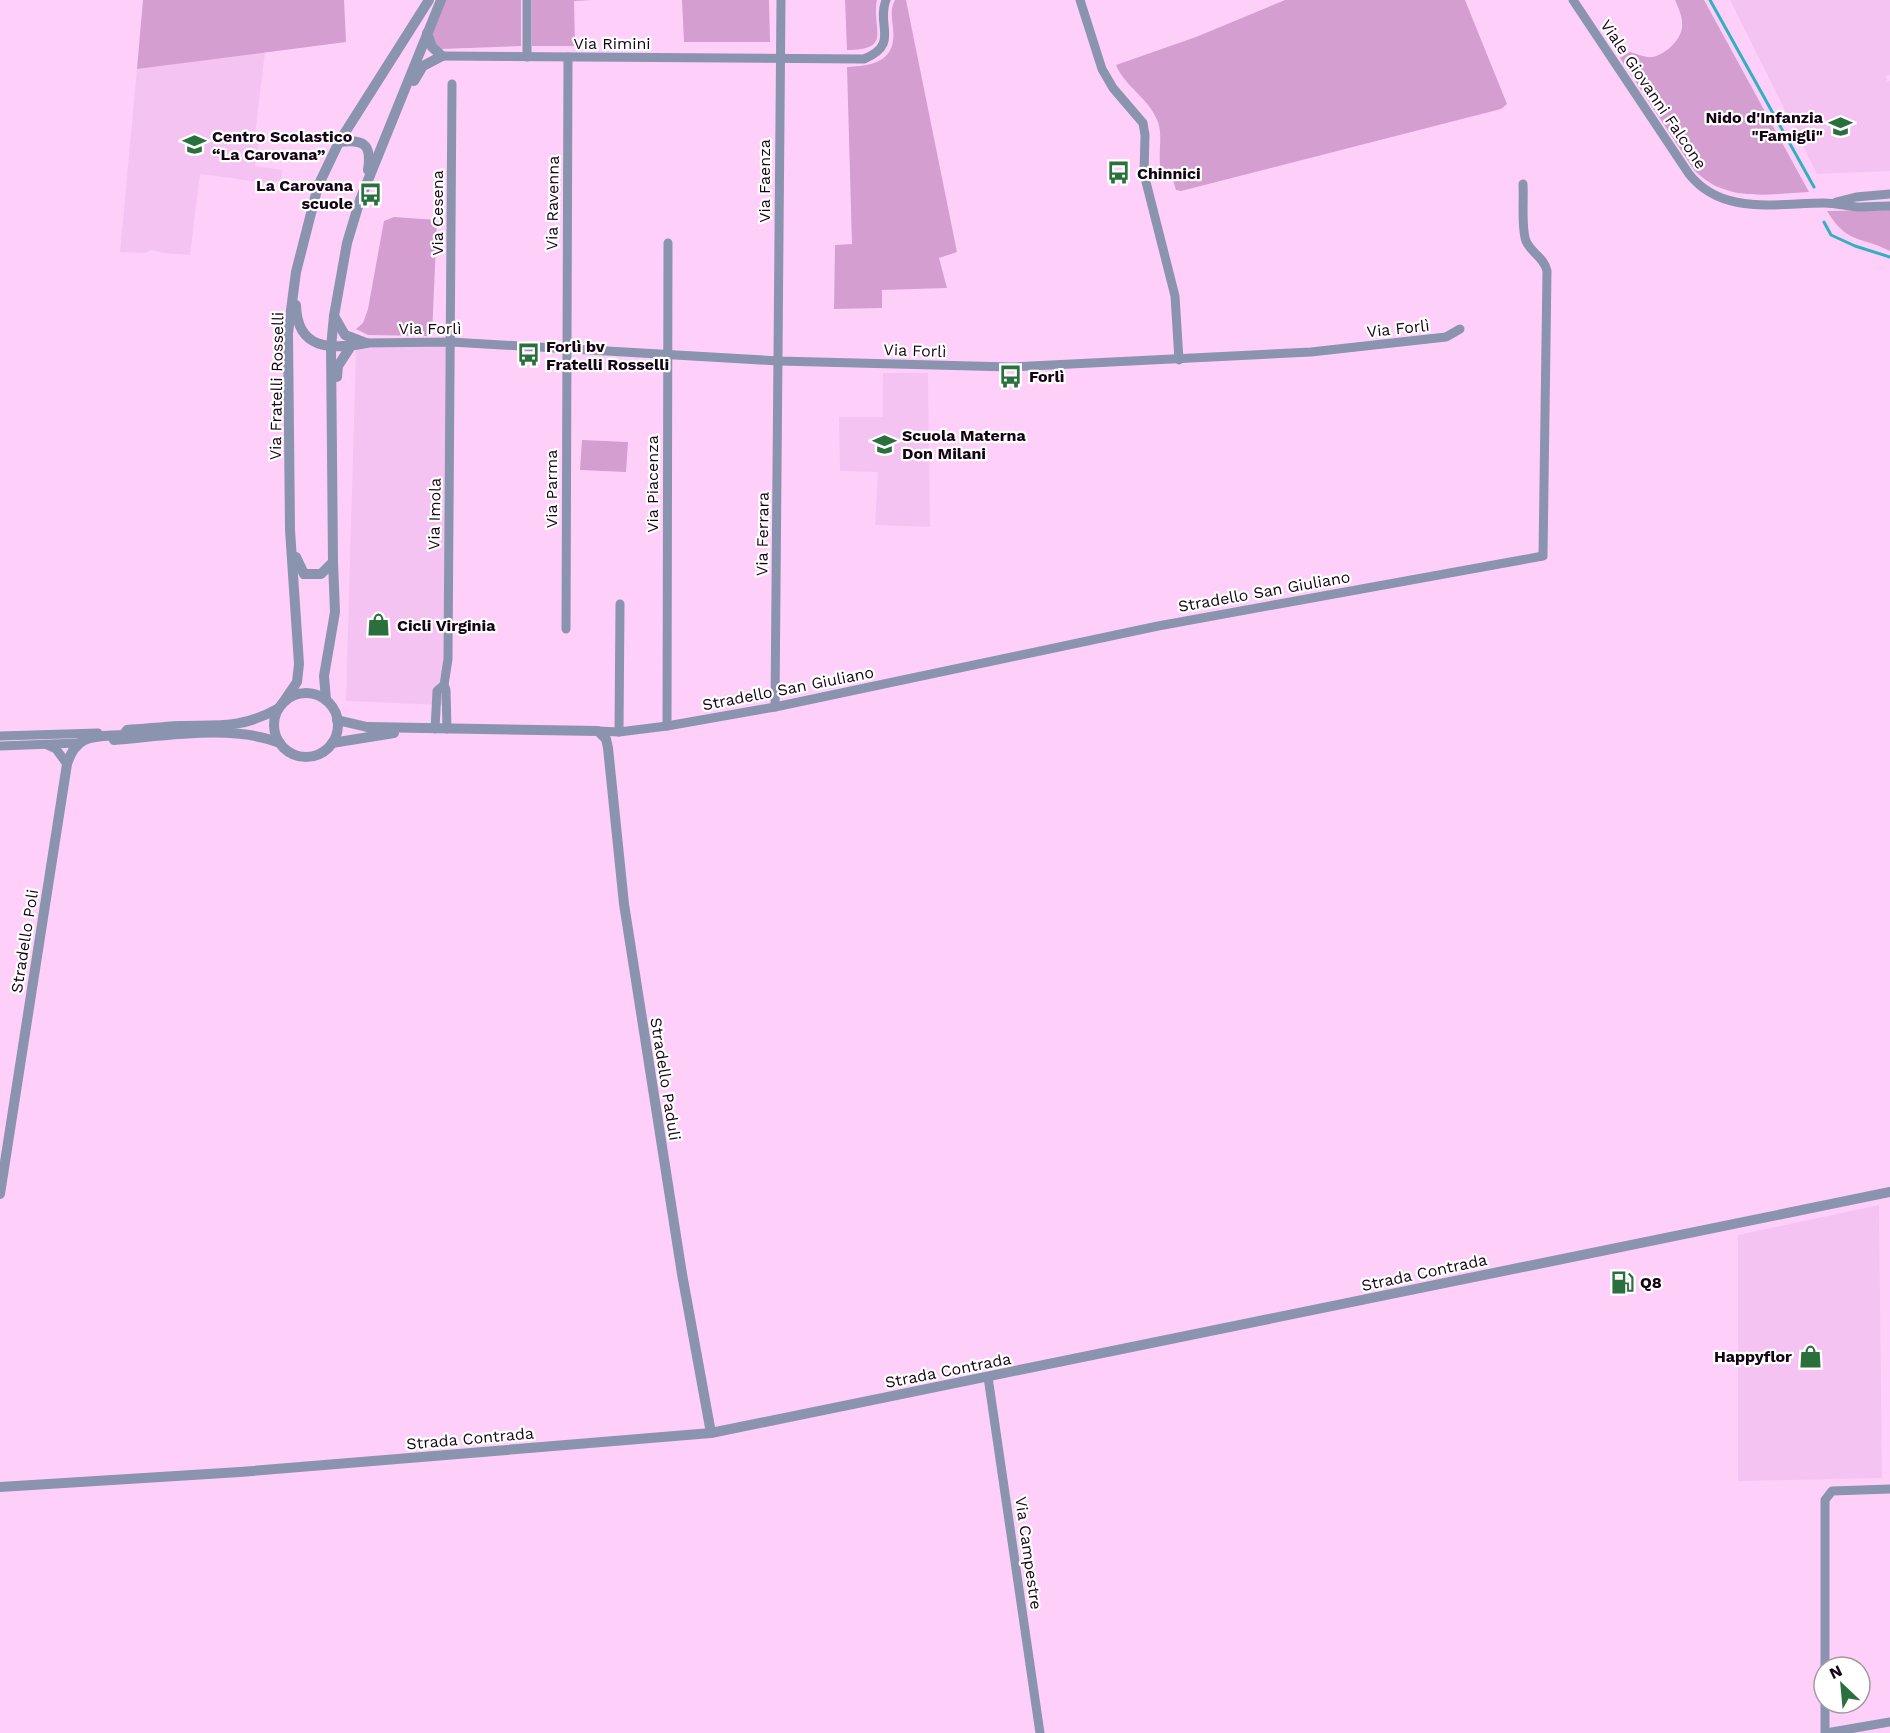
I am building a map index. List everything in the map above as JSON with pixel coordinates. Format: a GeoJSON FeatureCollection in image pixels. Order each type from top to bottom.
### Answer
{"type":"FeatureCollection","features":[{"type":"Feature","properties":{"kind":"street","name":"Via Fratelli Rosselli"},"geometry":{"type":"LineString","coordinates":[[281,706],[297,682],[299,664],[290,530],[288,333],[296,272],[318,186],[339,142],[429,0]]}},
{"type":"Feature","properties":{"kind":"street"},"geometry":{"type":"LineString","coordinates":[[326,700],[324,676],[335,612],[331,347],[334,316],[347,243],[364,188],[441,0]]}},
{"type":"Feature","properties":{"kind":"street"},"geometry":{"type":"LineString","coordinates":[[527,0],[528,57]]}},
{"type":"Feature","properties":{"kind":"street","name":"Via Faenza"},"geometry":{"type":"LineString","coordinates":[[779,362],[781,0]]}},
{"type":"Feature","properties":{"kind":"street","name":"Via Rimini"},"geometry":{"type":"LineString","coordinates":[[442,56],[864,59],[878,52],[886,40],[884,4],[886,0]]}},
{"type":"Feature","properties":{"kind":"street"},"geometry":{"type":"LineString","coordinates":[[1080,0],[1102,69],[1113,88],[1143,123],[1144,174],[1175,296],[1179,360]]}},
{"type":"Feature","properties":{"kind":"street","name":"Viale Giovanni Falcone"},"geometry":{"type":"LineString","coordinates":[[1573,0],[1689,174],[1703,189],[1717,198],[1744,205],[1828,203]]}},
{"type":"Feature","properties":{"kind":"street"},"geometry":{"type":"LineString","coordinates":[[392,124],[397,124],[423,66],[442,56],[432,47],[427,33]]}},
{"type":"Feature","properties":{"kind":"street","name":"Via Ravenna"},"geometry":{"type":"LineString","coordinates":[[566,349],[568,57]]}},
{"type":"Feature","properties":{"kind":"street","name":"Via Cesena"},"geometry":{"type":"LineString","coordinates":[[451,342],[452,84]]}},
{"type":"Feature","properties":{"kind":"street"},"geometry":{"type":"LineString","coordinates":[[339,142],[357,140],[366,147],[370,156],[364,188]]}},
{"type":"Feature","properties":{"kind":"street","name":"Stradello San Giuliano"},"geometry":{"type":"LineString","coordinates":[[337,720],[367,727],[420,729],[619,732],[667,726],[775,706],[1158,626],[1543,556],[1547,271],[1541,257],[1530,248],[1525,237],[1523,184]]}},
{"type":"Feature","properties":{"kind":"street"},"geometry":{"type":"LineString","coordinates":[[1828,203],[1856,197],[1890,194]]}},
{"type":"Feature","properties":{"kind":"street"},"geometry":{"type":"LineString","coordinates":[[1828,203],[1857,207],[1890,206]]}},
{"type":"Feature","properties":{"kind":"street","name":"Via Piacenza"},"geometry":{"type":"LineString","coordinates":[[667,726],[668,243]]}},
{"type":"Feature","properties":{"kind":"street"},"geometry":{"type":"LineString","coordinates":[[296,272],[296,317],[303,333],[312,342],[331,347],[366,343]]}},
{"type":"Feature","properties":{"kind":"street"},"geometry":{"type":"LineString","coordinates":[[334,316],[345,335],[366,343]]}},
{"type":"Feature","properties":{"kind":"street","name":"Via Forlì"},"geometry":{"type":"LineString","coordinates":[[366,343],[451,342],[779,362],[1011,367],[1311,352],[1446,338],[1460,329]]}},
{"type":"Feature","properties":{"kind":"street","name":"Via Imola"},"geometry":{"type":"LineString","coordinates":[[441,729],[448,659],[451,342]]}},
{"type":"Feature","properties":{"kind":"street"},"geometry":{"type":"LineString","coordinates":[[332,432],[337,427],[338,366],[351,346]]}},
{"type":"Feature","properties":{"kind":"street","name":"Via Parma"},"geometry":{"type":"LineString","coordinates":[[566,349],[566,628]]}},
{"type":"Feature","properties":{"kind":"street","name":"Via Ferrara"},"geometry":{"type":"LineString","coordinates":[[775,706],[779,362]]}},
{"type":"Feature","properties":{"kind":"street","name":"Via Fratelli Rosselli"},"geometry":{"type":"LineString","coordinates":[[290,530],[297,562],[304,574],[321,574],[333,562]]}},
{"type":"Feature","properties":{"kind":"street"},"geometry":{"type":"LineString","coordinates":[[619,732],[620,604]]}},
{"type":"Feature","properties":{"kind":"street"},"geometry":{"type":"LineString","coordinates":[[0,739],[176,726],[236,725],[252,721],[281,706],[295,695],[303,693],[316,695],[326,700],[336,714],[337,720],[336,735],[332,743],[324,751],[309,757],[292,754],[280,743],[265,737],[200,733],[78,743],[0,746]]}},
{"type":"Feature","properties":{"kind":"street"},"geometry":{"type":"LineString","coordinates":[[280,743],[274,726],[281,706]]}},
{"type":"Feature","properties":{"kind":"street","name":"Stradello San Giuliano"},"geometry":{"type":"LineString","coordinates":[[332,743],[420,729]]}},
{"type":"Feature","properties":{"kind":"street"},"geometry":{"type":"LineString","coordinates":[[78,743],[84,739],[123,735],[127,730]]}},
{"type":"Feature","properties":{"kind":"street","name":"Stradello Paduli"},"geometry":{"type":"LineString","coordinates":[[598,731],[606,739],[608,748],[624,904],[680,1262],[711,1432]]}},
{"type":"Feature","properties":{"kind":"street"},"geometry":{"type":"LineString","coordinates":[[0,739],[22,741],[25,746]]}},
{"type":"Feature","properties":{"kind":"street","name":"Stradello Poli"},"geometry":{"type":"LineString","coordinates":[[0,1194],[66,764],[78,743]]}},
{"type":"Feature","properties":{"kind":"street"},"geometry":{"type":"LineString","coordinates":[[47,745],[56,749],[66,764]]}},
{"type":"Feature","properties":{"kind":"street","name":"Strada Contrada"},"geometry":{"type":"LineString","coordinates":[[0,1487],[240,1472],[711,1432],[1890,1192]]}},
{"type":"Feature","properties":{"kind":"street","name":"Via Campestre"},"geometry":{"type":"LineString","coordinates":[[988,1377],[1040,1733]]}},
{"type":"Feature","properties":{"kind":"street"},"geometry":{"type":"LineString","coordinates":[[1825,1655],[1825,1500],[1832,1491],[1890,1489]]}},
{"type":"Feature","properties":{"kind":"street"},"geometry":{"type":"LineString","coordinates":[[1825,1715],[1825,1733],[1890,1722]]}},
{"type":"Feature","properties":{"kind":"shaded area"},"geometry":{"type":"Polygon","coordinates":[[[143,0],[344,0],[346,42],[137,69],[143,0]]]}},
{"type":"Feature","properties":{"kind":"shaded area"},"geometry":{"type":"Polygon","coordinates":[[[445,0],[521,0],[521,46],[441,49],[433,38],[433,32],[445,0]]]}},
{"type":"Feature","properties":{"kind":"shaded area"},"geometry":{"type":"Polygon","coordinates":[[[532,0],[592,0],[574,1],[575,46],[532,46],[532,0]]]}},
{"type":"Feature","properties":{"kind":"shaded area"},"geometry":{"type":"Polygon","coordinates":[[[682,0],[769,0],[770,42],[684,42],[682,0]]]}},
{"type":"Feature","properties":{"kind":"shaded area"},"geometry":{"type":"Polygon","coordinates":[[[845,0],[877,0],[877,36],[876,42],[871,46],[847,50],[845,0]]]}},
{"type":"Feature","properties":{"kind":"shaded area"},"geometry":{"type":"Polygon","coordinates":[[[895,0],[906,0],[957,252],[939,258],[947,288],[882,290],[882,308],[834,309],[835,245],[852,244],[847,67],[874,63],[887,55],[893,39],[892,7],[895,0]]]}},
{"type":"Feature","properties":{"kind":"shaded area"},"geometry":{"type":"Polygon","coordinates":[[[1285,0],[1465,0],[1507,104],[1501,109],[1181,191],[1176,190],[1173,180],[1164,177],[1161,172],[1158,122],[1149,106],[1125,80],[1116,65],[1196,37],[1285,0]]]}},
{"type":"Feature","properties":{"kind":"shaded area"},"geometry":{"type":"Polygon","coordinates":[[[1675,0],[1704,0],[1809,192],[1763,195],[1734,192],[1706,181],[1694,170],[1620,58],[1630,52],[1653,57],[1674,44],[1682,28],[1680,11],[1675,0]]]}},
{"type":"Feature","properties":{"kind":"shaded area"},"geometry":{"type":"Polygon","coordinates":[[[1730,0],[1890,0],[1890,75],[1886,76],[1887,81],[1890,81],[1890,171],[1817,174],[1730,0]]]}},
{"type":"Feature","properties":{"kind":"shaded area","name":"Centro Scolastico “La Carovana”"},"geometry":{"type":"Polygon","coordinates":[[[265,52],[255,135],[260,136],[255,166],[282,170],[281,182],[276,181],[275,184],[200,174],[190,255],[152,250],[144,253],[120,252],[137,69],[265,52]]]}},
{"type":"Feature","properties":{"kind":"shaded area"},"geometry":{"type":"Polygon","coordinates":[[[1890,210],[1890,251],[1848,234],[1834,222],[1827,211],[1890,210]]]}},
{"type":"Feature","properties":{"kind":"shaded area"},"geometry":{"type":"Polygon","coordinates":[[[394,217],[437,220],[432,336],[368,335],[356,329],[363,323],[368,309],[384,221],[394,217]]]}},
{"type":"Feature","properties":{"kind":"shaded area"},"geometry":{"type":"Polygon","coordinates":[[[446,344],[444,705],[346,701],[356,347],[446,344]]]}},
{"type":"Feature","properties":{"kind":"shaded area","name":"Scuola Materna Don Milani"},"geometry":{"type":"Polygon","coordinates":[[[883,373],[928,373],[930,527],[875,525],[878,472],[840,471],[839,417],[883,417],[883,373]]]}},
{"type":"Feature","properties":{"kind":"shaded area"},"geometry":{"type":"Polygon","coordinates":[[[582,440],[628,442],[626,472],[580,470],[582,440]]]}},
{"type":"Feature","properties":{"kind":"shaded area","name":"Happyflor"},"geometry":{"type":"Polygon","coordinates":[[[1879,1205],[1882,1478],[1738,1481],[1738,1235],[1879,1205]]]}},
{"type":"Feature","properties":{"kind":"waterway"},"geometry":{"type":"LineString","coordinates":[[1710,0],[1814,187]]}},
{"type":"Feature","properties":{"kind":"waterway"},"geometry":{"type":"LineString","coordinates":[[1824,222],[1831,235],[1855,246],[1890,257]]}},
{"type":"Feature","properties":{"kind":"place","name":"Nido d'Infanzia \"Famigli\""},"geometry":{"type":"Point","coordinates":[1841,126]}},
{"type":"Feature","properties":{"kind":"place","name":"Centro Scolastico “La Carovana”"},"geometry":{"type":"Point","coordinates":[194,145]}},
{"type":"Feature","properties":{"kind":"place","name":"Chinnici"},"geometry":{"type":"Point","coordinates":[1119,173]}},
{"type":"Feature","properties":{"kind":"place","name":"La Carovana scuole"},"geometry":{"type":"Point","coordinates":[371,194]}},
{"type":"Feature","properties":{"kind":"place","name":"Forlì bv Fratelli Rosselli"},"geometry":{"type":"Point","coordinates":[528,355]}},
{"type":"Feature","properties":{"kind":"place","name":"Forlì"},"geometry":{"type":"Point","coordinates":[1011,376]}},
{"type":"Feature","properties":{"kind":"place","name":"Scuola Materna Don Milani"},"geometry":{"type":"Point","coordinates":[884,444]}},
{"type":"Feature","properties":{"kind":"place","name":"Cicli Virginia"},"geometry":{"type":"Point","coordinates":[379,625]}},
{"type":"Feature","properties":{"kind":"place","name":"Q8"},"geometry":{"type":"Point","coordinates":[1622,1282]}},
{"type":"Feature","properties":{"kind":"place","name":"Happyflor"},"geometry":{"type":"Point","coordinates":[1810,1356]}}]}
